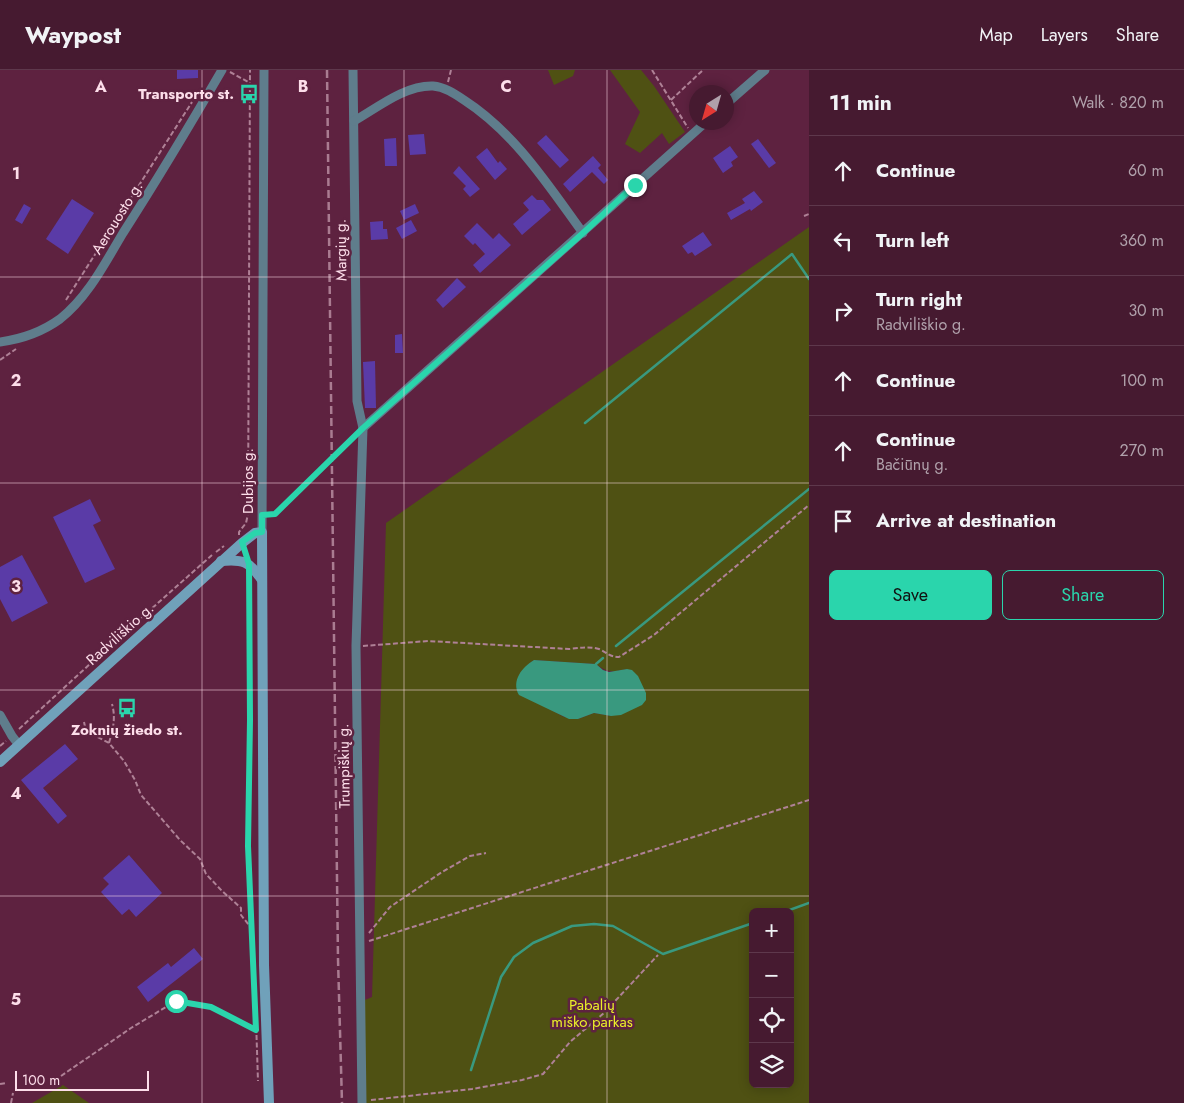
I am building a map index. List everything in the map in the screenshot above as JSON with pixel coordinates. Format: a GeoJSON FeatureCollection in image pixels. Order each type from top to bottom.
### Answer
{"type":"FeatureCollection","features":[{"type":"Feature","properties":{"kind":"main road","name":"Radviliškio g."},"geometry":{"type":"LineString","coordinates":[[0,762],[242,542],[255,533],[262,532]]}},
{"type":"Feature","properties":{"kind":"main road","name":"Dubijos g."},"geometry":{"type":"LineString","coordinates":[[262,532],[264,965],[269,1103]]}},
{"type":"Feature","properties":{"kind":"main road"},"geometry":{"type":"LineString","coordinates":[[221,561],[237,560],[249,564],[262,580]]}},
{"type":"Feature","properties":{"kind":"street","name":"Aerouosto g."},"geometry":{"type":"LineString","coordinates":[[0,342],[30,336],[60,319],[85,294],[224,70]]}},
{"type":"Feature","properties":{"kind":"street","name":"Dubijos g."},"geometry":{"type":"LineString","coordinates":[[262,532],[264,70]]}},
{"type":"Feature","properties":{"kind":"street","name":"Margių g."},"geometry":{"type":"LineString","coordinates":[[353,70],[357,400],[363,428]]}},
{"type":"Feature","properties":{"kind":"street"},"geometry":{"type":"LineString","coordinates":[[734,97],[765,70]]}},
{"type":"Feature","properties":{"kind":"street"},"geometry":{"type":"LineString","coordinates":[[354,121],[400,95],[419,87],[434,86],[446,89],[482,112],[499,127],[545,180],[583,233]]}},
{"type":"Feature","properties":{"kind":"street"},"geometry":{"type":"LineString","coordinates":[[363,428],[697,130]]}},
{"type":"Feature","properties":{"kind":"street","name":"Trumpiškių g."},"geometry":{"type":"LineString","coordinates":[[362,1102],[356,646],[363,428]]}},
{"type":"Feature","properties":{"kind":"street"},"geometry":{"type":"LineString","coordinates":[[0,715],[19,745]]}},
{"type":"Feature","properties":{"kind":"path"},"geometry":{"type":"LineString","coordinates":[[224,70],[250,84]]}},
{"type":"Feature","properties":{"kind":"path"},"geometry":{"type":"LineString","coordinates":[[242,542],[239,532],[246,523],[248,514],[250,70]]}},
{"type":"Feature","properties":{"kind":"path"},"geometry":{"type":"LineString","coordinates":[[446,89],[451,70]]}},
{"type":"Feature","properties":{"kind":"path"},"geometry":{"type":"LineString","coordinates":[[652,70],[692,135]]}},
{"type":"Feature","properties":{"kind":"path"},"geometry":{"type":"LineString","coordinates":[[671,100],[704,70]]}},
{"type":"Feature","properties":{"kind":"path"},"geometry":{"type":"LineString","coordinates":[[60,319],[63,306],[193,101]]}},
{"type":"Feature","properties":{"kind":"path"},"geometry":{"type":"LineString","coordinates":[[804,216],[809,214]]}},
{"type":"Feature","properties":{"kind":"path"},"geometry":{"type":"LineString","coordinates":[[248,514],[275,514],[363,428]]}},
{"type":"Feature","properties":{"kind":"path"},"geometry":{"type":"LineString","coordinates":[[356,646],[428,641],[569,650],[588,647],[601,650],[612,657],[618,657],[654,635],[809,505]]}},
{"type":"Feature","properties":{"kind":"path"},"geometry":{"type":"LineString","coordinates":[[0,746],[114,642],[224,546]]}},
{"type":"Feature","properties":{"kind":"path"},"geometry":{"type":"LineString","coordinates":[[249,564],[250,720],[248,846],[254,962]]}},
{"type":"Feature","properties":{"kind":"path"},"geometry":{"type":"LineString","coordinates":[[109,743],[114,727],[112,704]]}},
{"type":"Feature","properties":{"kind":"path"},"geometry":{"type":"LineString","coordinates":[[84,722],[86,731],[109,743],[124,762],[135,780],[141,795],[180,840],[200,859],[206,874],[242,908],[241,915],[252,929]]}},
{"type":"Feature","properties":{"kind":"path"},"geometry":{"type":"LineString","coordinates":[[360,944],[809,800]]}},
{"type":"Feature","properties":{"kind":"path"},"geometry":{"type":"LineString","coordinates":[[360,944],[390,907],[442,872],[470,856],[486,853]]}},
{"type":"Feature","properties":{"kind":"path"},"geometry":{"type":"LineString","coordinates":[[362,1102],[472,1089],[522,1080],[543,1074],[570,1042],[604,1013],[658,955]]}},
{"type":"Feature","properties":{"kind":"path"},"geometry":{"type":"LineString","coordinates":[[61,1076],[131,1028],[176,1001],[211,1007],[256,1030]]}},
{"type":"Feature","properties":{"kind":"path"},"geometry":{"type":"LineString","coordinates":[[256,1020],[258,1086]]}},
{"type":"Feature","properties":{"kind":"path"},"geometry":{"type":"LineString","coordinates":[[0,1084],[6,1084]]}},
{"type":"Feature","properties":{"kind":"path"},"geometry":{"type":"LineString","coordinates":[[11,1103],[13,1093]]}},
{"type":"Feature","properties":{"kind":"green space"},"geometry":{"type":"Polygon","coordinates":[[[548,70],[575,70],[573,76],[554,85],[548,70]]]}},
{"type":"Feature","properties":{"kind":"green space"},"geometry":{"type":"Polygon","coordinates":[[[610,70],[641,70],[685,132],[669,144],[662,133],[640,153],[625,144],[640,112],[610,70]]]}},
{"type":"Feature","properties":{"kind":"green space","name":"Pabalių miško parkas"},"geometry":{"type":"Polygon","coordinates":[[[809,227],[809,1103],[362,1103],[360,1002],[372,997],[386,523],[809,227]],[[534,660],[521,673],[517,691],[564,717],[578,719],[594,713],[611,716],[627,669],[611,671],[596,664],[534,660]]]}},
{"type":"Feature","properties":{"kind":"green space"},"geometry":{"type":"Polygon","coordinates":[[[63,1085],[89,1103],[32,1103],[63,1085]]]}},
{"type":"Feature","properties":{"kind":"shaded area"},"geometry":{"type":"Polygon","coordinates":[[[534,660],[596,664],[609,672],[632,670],[638,676],[646,693],[646,700],[642,705],[621,715],[611,716],[594,713],[578,719],[569,719],[519,695],[516,685],[519,675],[525,666],[534,660]]]}},
{"type":"Feature","properties":{"kind":"building"},"geometry":{"type":"Polygon","coordinates":[[[177,70],[198,70],[198,78],[177,79],[177,70]]]}},
{"type":"Feature","properties":{"kind":"building"},"geometry":{"type":"Polygon","coordinates":[[[424,134],[426,154],[410,155],[408,135],[424,134]]]}},
{"type":"Feature","properties":{"kind":"building"},"geometry":{"type":"Polygon","coordinates":[[[546,135],[569,160],[560,168],[537,143],[546,135]]]}},
{"type":"Feature","properties":{"kind":"building"},"geometry":{"type":"Polygon","coordinates":[[[396,138],[397,166],[385,166],[384,139],[396,138]]]}},
{"type":"Feature","properties":{"kind":"building"},"geometry":{"type":"Polygon","coordinates":[[[758,139],[776,163],[769,168],[751,144],[758,139]]]}},
{"type":"Feature","properties":{"kind":"building"},"geometry":{"type":"Polygon","coordinates":[[[730,146],[738,157],[731,162],[733,166],[723,173],[713,158],[730,146]]]}},
{"type":"Feature","properties":{"kind":"building"},"geometry":{"type":"Polygon","coordinates":[[[487,148],[498,163],[500,161],[507,169],[495,180],[476,157],[487,148]]]}},
{"type":"Feature","properties":{"kind":"building"},"geometry":{"type":"Polygon","coordinates":[[[593,156],[601,165],[598,168],[608,180],[604,184],[592,172],[570,192],[563,184],[593,156]]]}},
{"type":"Feature","properties":{"kind":"building"},"geometry":{"type":"Polygon","coordinates":[[[459,166],[480,189],[470,197],[463,189],[466,186],[453,173],[459,166]]]}},
{"type":"Feature","properties":{"kind":"building"},"geometry":{"type":"Polygon","coordinates":[[[754,191],[763,202],[751,211],[750,209],[731,220],[727,213],[745,203],[742,199],[754,191]]]}},
{"type":"Feature","properties":{"kind":"building"},"geometry":{"type":"Polygon","coordinates":[[[532,195],[537,200],[543,200],[551,210],[522,235],[513,224],[529,210],[523,203],[532,195]]]}},
{"type":"Feature","properties":{"kind":"building"},"geometry":{"type":"Polygon","coordinates":[[[72,199],[94,213],[68,254],[46,239],[72,199]]]}},
{"type":"Feature","properties":{"kind":"building"},"geometry":{"type":"Polygon","coordinates":[[[24,204],[31,208],[22,224],[15,220],[24,204]]]}},
{"type":"Feature","properties":{"kind":"building"},"geometry":{"type":"Polygon","coordinates":[[[415,204],[419,213],[404,220],[400,211],[415,204]]]}},
{"type":"Feature","properties":{"kind":"building"},"geometry":{"type":"Polygon","coordinates":[[[411,220],[417,231],[402,239],[396,228],[411,220]]]}},
{"type":"Feature","properties":{"kind":"building"},"geometry":{"type":"Polygon","coordinates":[[[383,221],[383,229],[387,229],[388,239],[371,240],[370,222],[383,221]]]}},
{"type":"Feature","properties":{"kind":"building"},"geometry":{"type":"Polygon","coordinates":[[[477,223],[493,239],[499,233],[511,245],[480,273],[473,265],[485,254],[475,243],[473,245],[464,236],[477,223]]]}},
{"type":"Feature","properties":{"kind":"building"},"geometry":{"type":"Polygon","coordinates":[[[703,232],[712,245],[695,256],[692,252],[688,254],[682,246],[703,232]]]}},
{"type":"Feature","properties":{"kind":"building"},"geometry":{"type":"Polygon","coordinates":[[[457,278],[466,287],[443,308],[436,300],[457,278]]]}},
{"type":"Feature","properties":{"kind":"building"},"geometry":{"type":"Polygon","coordinates":[[[402,334],[403,353],[395,353],[395,335],[402,334]]]}},
{"type":"Feature","properties":{"kind":"building"},"geometry":{"type":"Polygon","coordinates":[[[375,361],[376,408],[365,408],[363,362],[375,361]]]}},
{"type":"Feature","properties":{"kind":"building"},"geometry":{"type":"Polygon","coordinates":[[[90,499],[101,521],[93,525],[115,569],[85,583],[53,517],[90,499]]]}},
{"type":"Feature","properties":{"kind":"building"},"geometry":{"type":"Polygon","coordinates":[[[22,555],[48,603],[12,622],[0,599],[0,567],[22,555]]]}},
{"type":"Feature","properties":{"kind":"building"},"geometry":{"type":"Polygon","coordinates":[[[65,744],[78,759],[43,788],[67,816],[58,824],[21,780],[65,744]]]}},
{"type":"Feature","properties":{"kind":"building"},"geometry":{"type":"Polygon","coordinates":[[[129,855],[162,893],[136,917],[129,909],[122,915],[101,892],[109,884],[103,878],[129,855]]]}},
{"type":"Feature","properties":{"kind":"building"},"geometry":{"type":"Polygon","coordinates":[[[194,948],[203,959],[148,1002],[137,987],[168,963],[171,967],[194,948]]]}},
{"type":"Feature","properties":{"kind":"waterway"},"geometry":{"type":"LineString","coordinates":[[585,423],[792,254],[809,279]]}},
{"type":"Feature","properties":{"kind":"waterway"},"geometry":{"type":"LineString","coordinates":[[616,646],[809,489]]}},
{"type":"Feature","properties":{"kind":"waterway"},"geometry":{"type":"LineString","coordinates":[[596,664],[603,658]]}},
{"type":"Feature","properties":{"kind":"waterway"},"geometry":{"type":"LineString","coordinates":[[794,908],[809,903]]}},
{"type":"Feature","properties":{"kind":"waterway"},"geometry":{"type":"LineString","coordinates":[[471,1070],[501,977],[514,957],[533,943],[572,926],[594,924],[613,926],[663,954],[749,924]]}},
{"type":"Feature","properties":{"kind":"railway"},"geometry":{"type":"LineString","coordinates":[[327,70],[338,959],[342,1103]]}},
{"type":"Feature","properties":{"kind":"place","name":"Transporto st."},"geometry":{"type":"Point","coordinates":[249,94]}},
{"type":"Feature","properties":{"kind":"place","name":"Zoknių žiedo st."},"geometry":{"type":"Point","coordinates":[127,708]}},
{"type":"Feature","properties":{"kind":"route"},"geometry":{"type":"LineString","coordinates":[[176,1001],[211,1007],[256,1030],[248,846],[250,720],[249,564],[242,542],[255,533],[262,532],[262,515],[275,514],[363,428],[635,185]]}}]}
